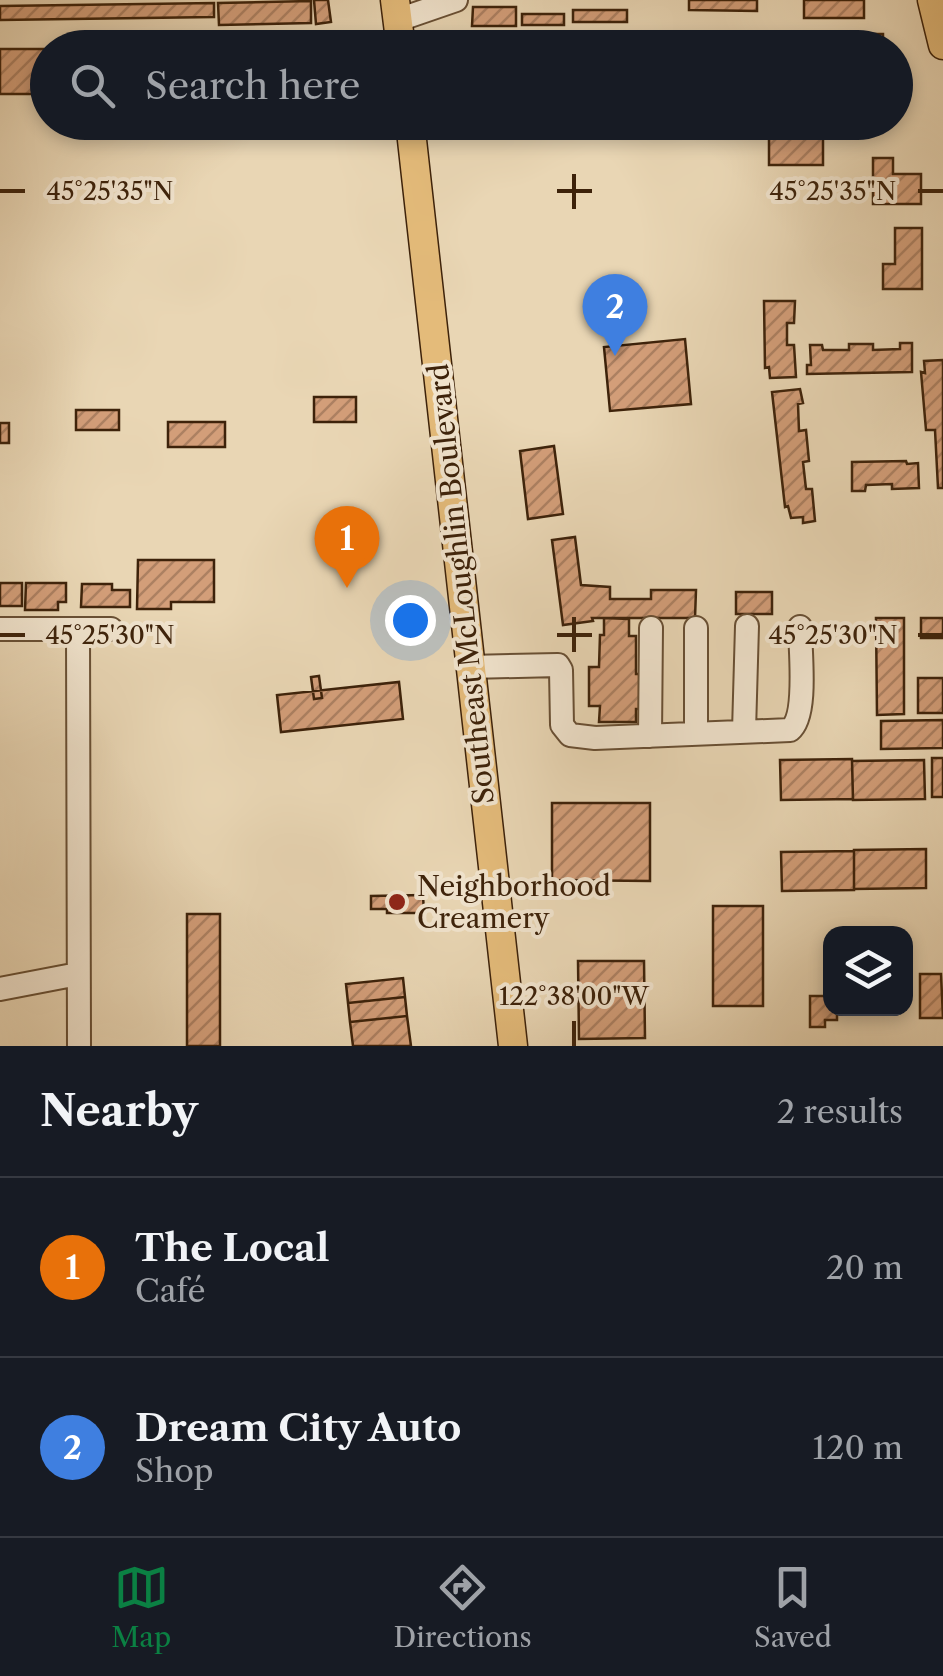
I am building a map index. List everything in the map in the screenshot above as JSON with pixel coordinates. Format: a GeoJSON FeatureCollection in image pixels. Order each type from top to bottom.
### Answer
{"type":"FeatureCollection","features":[{"type":"Feature","properties":{"kind":"main road"},"geometry":{"type":"LineString","coordinates":[[932,0],[943,45]]}},
{"type":"Feature","properties":{"kind":"main road","name":"Southeast McLoughlin Boulevard"},"geometry":{"type":"LineString","coordinates":[[412,140],[513,1046]]}},
{"type":"Feature","properties":{"kind":"street"},"geometry":{"type":"LineString","coordinates":[[398,23],[456,0]]}},
{"type":"Feature","properties":{"kind":"street"},"geometry":{"type":"LineString","coordinates":[[744,732],[748,626]]}},
{"type":"Feature","properties":{"kind":"street"},"geometry":{"type":"LineString","coordinates":[[470,668],[558,664],[565,732],[595,738],[790,730],[797,725],[801,710],[800,627]]}},
{"type":"Feature","properties":{"kind":"street"},"geometry":{"type":"LineString","coordinates":[[0,630],[111,628]]}},
{"type":"Feature","properties":{"kind":"street"},"geometry":{"type":"LineString","coordinates":[[650,736],[651,628]]}},
{"type":"Feature","properties":{"kind":"street"},"geometry":{"type":"LineString","coordinates":[[696,628],[696,733]]}},
{"type":"Feature","properties":{"kind":"street"},"geometry":{"type":"LineString","coordinates":[[78,629],[79,1046]]}},
{"type":"Feature","properties":{"kind":"street"},"geometry":{"type":"LineString","coordinates":[[0,990],[78,974]]}},
{"type":"Feature","properties":{"kind":"building"},"geometry":{"type":"Polygon","coordinates":[[[314,0],[328,0],[331,22],[316,24],[314,0]]]}},
{"type":"Feature","properties":{"kind":"building"},"geometry":{"type":"Polygon","coordinates":[[[689,0],[757,0],[757,11],[689,10],[689,0]]]}},
{"type":"Feature","properties":{"kind":"building"},"geometry":{"type":"Polygon","coordinates":[[[804,0],[864,0],[864,18],[804,18],[804,0]]]}},
{"type":"Feature","properties":{"kind":"building"},"geometry":{"type":"Polygon","coordinates":[[[311,1],[311,23],[219,25],[218,3],[311,1]]]}},
{"type":"Feature","properties":{"kind":"building"},"geometry":{"type":"Polygon","coordinates":[[[214,3],[214,17],[0,20],[0,6],[214,3]]]}},
{"type":"Feature","properties":{"kind":"building"},"geometry":{"type":"Polygon","coordinates":[[[473,7],[516,7],[516,26],[472,26],[473,7]]]}},
{"type":"Feature","properties":{"kind":"building"},"geometry":{"type":"Polygon","coordinates":[[[573,10],[627,10],[627,22],[573,22],[573,10]]]}},
{"type":"Feature","properties":{"kind":"building"},"geometry":{"type":"Polygon","coordinates":[[[522,14],[564,14],[564,25],[522,25],[522,14]]]}},
{"type":"Feature","properties":{"kind":"building"},"geometry":{"type":"Polygon","coordinates":[[[0,49],[30,49],[30,94],[0,94],[0,49]]]}},
{"type":"Feature","properties":{"kind":"building"},"geometry":{"type":"Polygon","coordinates":[[[769,140],[823,140],[823,165],[769,165],[769,140]]]}},
{"type":"Feature","properties":{"kind":"building"},"geometry":{"type":"Polygon","coordinates":[[[873,158],[893,158],[893,174],[921,174],[921,204],[873,204],[873,158]]]}},
{"type":"Feature","properties":{"kind":"building"},"geometry":{"type":"Polygon","coordinates":[[[895,228],[922,228],[922,289],[883,289],[883,264],[895,264],[895,228]]]}},
{"type":"Feature","properties":{"kind":"building"},"geometry":{"type":"Polygon","coordinates":[[[764,301],[795,301],[794,323],[787,323],[787,345],[794,345],[796,377],[770,378],[769,367],[765,368],[764,301]]]}},
{"type":"Feature","properties":{"kind":"building"},"geometry":{"type":"Polygon","coordinates":[[[685,339],[691,404],[610,411],[604,347],[685,339]]]}},
{"type":"Feature","properties":{"kind":"building"},"geometry":{"type":"Polygon","coordinates":[[[900,343],[912,343],[912,372],[807,374],[807,365],[811,365],[810,345],[822,345],[823,350],[849,350],[849,344],[873,344],[873,350],[900,349],[900,343]]]}},
{"type":"Feature","properties":{"kind":"building"},"geometry":{"type":"Polygon","coordinates":[[[943,360],[943,488],[938,488],[935,430],[926,430],[921,372],[925,373],[924,361],[943,360]]]}},
{"type":"Feature","properties":{"kind":"building"},"geometry":{"type":"Polygon","coordinates":[[[800,389],[803,403],[798,404],[799,431],[806,430],[809,461],[803,462],[806,489],[812,489],[815,521],[803,523],[803,517],[791,518],[788,506],[785,507],[772,392],[800,389]]]}},
{"type":"Feature","properties":{"kind":"building"},"geometry":{"type":"Polygon","coordinates":[[[314,397],[356,397],[356,422],[314,422],[314,397]]]}},
{"type":"Feature","properties":{"kind":"building"},"geometry":{"type":"Polygon","coordinates":[[[76,410],[119,410],[119,430],[76,430],[76,410]]]}},
{"type":"Feature","properties":{"kind":"building"},"geometry":{"type":"Polygon","coordinates":[[[168,422],[225,422],[225,447],[168,447],[168,422]]]}},
{"type":"Feature","properties":{"kind":"building"},"geometry":{"type":"Polygon","coordinates":[[[0,423],[9,423],[9,443],[0,443],[0,423]]]}},
{"type":"Feature","properties":{"kind":"building"},"geometry":{"type":"Polygon","coordinates":[[[554,446],[563,514],[528,519],[520,451],[554,446]]]}},
{"type":"Feature","properties":{"kind":"building"},"geometry":{"type":"Polygon","coordinates":[[[852,462],[918,463],[919,488],[866,485],[865,491],[852,491],[852,462]]]}},
{"type":"Feature","properties":{"kind":"building"},"geometry":{"type":"Polygon","coordinates":[[[575,537],[581,585],[610,587],[610,599],[651,599],[651,590],[696,590],[695,618],[592,618],[593,621],[563,625],[552,540],[575,537]]]}},
{"type":"Feature","properties":{"kind":"building"},"geometry":{"type":"Polygon","coordinates":[[[138,560],[214,560],[214,602],[171,602],[171,609],[137,609],[138,560]]]}},
{"type":"Feature","properties":{"kind":"building"},"geometry":{"type":"Polygon","coordinates":[[[0,583],[22,583],[22,606],[0,606],[0,583]]]}},
{"type":"Feature","properties":{"kind":"building"},"geometry":{"type":"Polygon","coordinates":[[[26,583],[66,583],[66,602],[58,602],[58,610],[25,610],[26,583]]]}},
{"type":"Feature","properties":{"kind":"building"},"geometry":{"type":"Polygon","coordinates":[[[82,584],[112,584],[112,590],[130,590],[130,607],[81,607],[82,584]]]}},
{"type":"Feature","properties":{"kind":"building"},"geometry":{"type":"Polygon","coordinates":[[[736,592],[772,592],[772,614],[736,614],[736,592]]]}},
{"type":"Feature","properties":{"kind":"building"},"geometry":{"type":"Polygon","coordinates":[[[604,618],[629,619],[629,636],[636,636],[636,674],[643,674],[643,709],[636,709],[636,722],[599,722],[600,706],[589,706],[589,667],[599,667],[604,618]]]}},
{"type":"Feature","properties":{"kind":"building"},"geometry":{"type":"Polygon","coordinates":[[[876,618],[904,618],[904,714],[877,715],[876,618]]]}},
{"type":"Feature","properties":{"kind":"building"},"geometry":{"type":"Polygon","coordinates":[[[921,618],[943,618],[943,638],[921,638],[921,618]]]}},
{"type":"Feature","properties":{"kind":"building"},"geometry":{"type":"Polygon","coordinates":[[[319,676],[322,698],[314,699],[311,677],[319,676]]]}},
{"type":"Feature","properties":{"kind":"building"},"geometry":{"type":"Polygon","coordinates":[[[918,678],[943,678],[943,713],[918,713],[918,678]]]}},
{"type":"Feature","properties":{"kind":"building"},"geometry":{"type":"Polygon","coordinates":[[[399,682],[403,719],[281,732],[277,695],[399,682]]]}},
{"type":"Feature","properties":{"kind":"building"},"geometry":{"type":"Polygon","coordinates":[[[943,720],[943,748],[881,749],[881,721],[943,720]]]}},
{"type":"Feature","properties":{"kind":"building"},"geometry":{"type":"Polygon","coordinates":[[[932,758],[943,758],[943,797],[932,797],[932,758]]]}},
{"type":"Feature","properties":{"kind":"building"},"geometry":{"type":"Polygon","coordinates":[[[852,759],[853,799],[781,800],[780,760],[852,759]]]}},
{"type":"Feature","properties":{"kind":"building"},"geometry":{"type":"Polygon","coordinates":[[[924,760],[925,799],[853,800],[852,761],[924,760]]]}},
{"type":"Feature","properties":{"kind":"building"},"geometry":{"type":"Polygon","coordinates":[[[552,803],[650,803],[650,881],[552,880],[552,803]]]}},
{"type":"Feature","properties":{"kind":"building"},"geometry":{"type":"Polygon","coordinates":[[[926,849],[926,888],[854,889],[854,850],[926,849]]]}},
{"type":"Feature","properties":{"kind":"building"},"geometry":{"type":"Polygon","coordinates":[[[854,851],[854,890],[782,891],[781,852],[854,851]]]}},
{"type":"Feature","properties":{"kind":"building","name":"Neighborhood Creamery"},"geometry":{"type":"Polygon","coordinates":[[[423,895],[424,913],[371,909],[371,896],[423,895]]]}},
{"type":"Feature","properties":{"kind":"building"},"geometry":{"type":"Polygon","coordinates":[[[713,906],[763,906],[763,1006],[713,1006],[713,906]]]}},
{"type":"Feature","properties":{"kind":"building"},"geometry":{"type":"Polygon","coordinates":[[[187,914],[220,914],[220,1046],[187,1046],[187,914]]]}},
{"type":"Feature","properties":{"kind":"building"},"geometry":{"type":"Polygon","coordinates":[[[578,961],[644,961],[645,1038],[579,1039],[578,961]]]}},
{"type":"Feature","properties":{"kind":"building"},"geometry":{"type":"Polygon","coordinates":[[[920,974],[941,974],[943,1018],[920,1018],[920,974]]]}},
{"type":"Feature","properties":{"kind":"building"},"geometry":{"type":"Polygon","coordinates":[[[403,978],[405,997],[348,1003],[346,984],[403,978]]]}},
{"type":"Feature","properties":{"kind":"building"},"geometry":{"type":"Polygon","coordinates":[[[810,996],[823,996],[823,1016],[837,1016],[837,1020],[825,1020],[825,1027],[810,1027],[810,996]]]}},
{"type":"Feature","properties":{"kind":"building"},"geometry":{"type":"Polygon","coordinates":[[[405,997],[407,1016],[350,1022],[348,1003],[405,997]]]}},
{"type":"Feature","properties":{"kind":"building"},"geometry":{"type":"Polygon","coordinates":[[[407,1016],[411,1046],[353,1046],[350,1022],[407,1016]]]}},
{"type":"Feature","properties":{"kind":"place","name":"Dream City Auto"},"geometry":{"type":"Point","coordinates":[615,356]}},
{"type":"Feature","properties":{"kind":"place","name":"The Local"},"geometry":{"type":"Point","coordinates":[347,588]}},
{"type":"Feature","properties":{"kind":"place","name":"Neighborhood Creamery"},"geometry":{"type":"Point","coordinates":[397,902]}}]}
